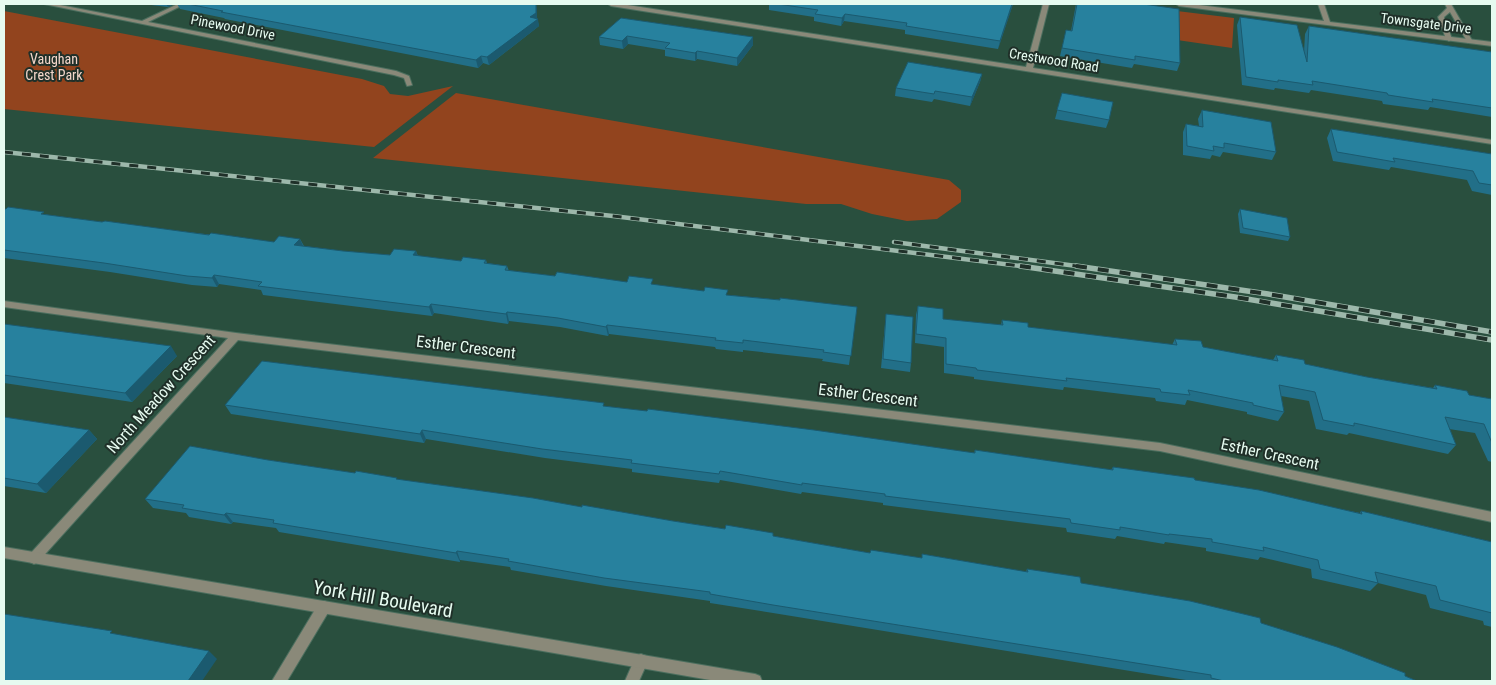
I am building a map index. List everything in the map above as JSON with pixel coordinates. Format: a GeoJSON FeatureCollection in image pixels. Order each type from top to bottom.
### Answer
{"type":"FeatureCollection","features":[{"type":"Feature","properties":{"kind":"street","name":"Pinewood Drive"},"geometry":{"type":"LineString","coordinates":[[47,4],[396,73],[407,77],[409,85]]}},
{"type":"Feature","properties":{"kind":"street"},"geometry":{"type":"LineString","coordinates":[[144,22],[182,4]]}},
{"type":"Feature","properties":{"kind":"street","name":"Crestwood Road"},"geometry":{"type":"LineString","coordinates":[[611,4],[1492,142]]}},
{"type":"Feature","properties":{"kind":"street"},"geometry":{"type":"LineString","coordinates":[[1029,69],[1046,4]]}},
{"type":"Feature","properties":{"kind":"street","name":"Townsgate Drive"},"geometry":{"type":"LineString","coordinates":[[1179,4],[1492,44]]}},
{"type":"Feature","properties":{"kind":"street"},"geometry":{"type":"LineString","coordinates":[[1321,4],[1328,24]]}},
{"type":"Feature","properties":{"kind":"street"},"geometry":{"type":"LineString","coordinates":[[1450,39],[1441,17],[1449,6],[1470,42]]}},
{"type":"Feature","properties":{"kind":"street","name":"North Meadow Crescent"},"geometry":{"type":"LineString","coordinates":[[4,304],[236,336]]}},
{"type":"Feature","properties":{"kind":"street","name":"North Meadow Crescent"},"geometry":{"type":"LineString","coordinates":[[34,558],[236,336]]}},
{"type":"Feature","properties":{"kind":"street","name":"Esther Crescent"},"geometry":{"type":"LineString","coordinates":[[236,336],[1160,447],[1492,517]]}},
{"type":"Feature","properties":{"kind":"street","name":"York Hill Boulevard"},"geometry":{"type":"LineString","coordinates":[[4,552],[755,681]]}},
{"type":"Feature","properties":{"kind":"street"},"geometry":{"type":"LineString","coordinates":[[279,681],[324,607]]}},
{"type":"Feature","properties":{"kind":"street"},"geometry":{"type":"LineString","coordinates":[[632,681],[641,661]]}},
{"type":"Feature","properties":{"kind":"green space","name":"Vaughan Crest Park"},"geometry":{"type":"Polygon","coordinates":[[[4,11],[362,79],[384,86],[390,94],[408,96],[453,86],[374,147],[4,109],[4,11]]]}},
{"type":"Feature","properties":{"kind":"green space"},"geometry":{"type":"Polygon","coordinates":[[[1177,11],[1234,18],[1232,48],[1177,40],[1177,11]]]}},
{"type":"Feature","properties":{"kind":"green space"},"geometry":{"type":"Polygon","coordinates":[[[456,93],[949,180],[961,190],[961,202],[937,219],[907,221],[872,214],[841,204],[806,204],[373,158],[456,93]]]}},
{"type":"Feature","properties":{"kind":"building"},"geometry":{"type":"Polygon","coordinates":[[[188,4],[536,4],[536,13],[530,17],[538,19],[487,57],[481,56],[476,60],[221,12],[223,11],[188,4]]]}},
{"type":"Feature","properties":{"kind":"building"},"geometry":{"type":"Polygon","coordinates":[[[778,4],[1012,4],[1000,41],[906,26],[907,23],[845,14],[842,18],[815,14],[818,10],[778,4]]]}},
{"type":"Feature","properties":{"kind":"building"},"geometry":{"type":"Polygon","coordinates":[[[1077,4],[1143,4],[1179,9],[1180,63],[1135,56],[1135,60],[1062,48],[1066,30],[1072,31],[1077,4]]]}},
{"type":"Feature","properties":{"kind":"building"},"geometry":{"type":"Polygon","coordinates":[[[1240,17],[1297,25],[1307,62],[1309,26],[1492,52],[1492,108],[1432,99],[1433,102],[1312,81],[1313,85],[1246,77],[1240,17]]]}},
{"type":"Feature","properties":{"kind":"building"},"geometry":{"type":"Polygon","coordinates":[[[621,18],[753,37],[737,58],[665,48],[670,43],[627,36],[622,41],[599,37],[621,18]]]}},
{"type":"Feature","properties":{"kind":"building"},"geometry":{"type":"Polygon","coordinates":[[[908,62],[982,74],[972,97],[935,91],[934,94],[896,88],[908,62]]]}},
{"type":"Feature","properties":{"kind":"building"},"geometry":{"type":"Polygon","coordinates":[[[1062,93],[1113,102],[1109,120],[1057,110],[1062,93]]]}},
{"type":"Feature","properties":{"kind":"building"},"geometry":{"type":"Polygon","coordinates":[[[1202,110],[1271,122],[1276,152],[1224,143],[1224,148],[1213,146],[1214,151],[1187,146],[1186,124],[1203,127],[1202,110]]]}},
{"type":"Feature","properties":{"kind":"building"},"geometry":{"type":"Polygon","coordinates":[[[1331,129],[1492,154],[1492,185],[1479,183],[1473,171],[1393,158],[1395,162],[1337,152],[1331,129]]]}},
{"type":"Feature","properties":{"kind":"building"},"geometry":{"type":"Polygon","coordinates":[[[8,207],[44,212],[41,214],[274,242],[279,236],[300,239],[294,245],[343,251],[390,255],[394,249],[416,251],[413,255],[461,261],[463,257],[486,260],[484,263],[507,266],[505,270],[555,276],[557,272],[627,282],[629,276],[653,279],[651,284],[704,291],[705,287],[728,290],[726,295],[780,300],[780,298],[857,307],[851,356],[823,352],[824,350],[743,340],[743,343],[607,325],[606,327],[558,318],[507,312],[506,314],[431,304],[429,307],[258,286],[262,282],[214,275],[212,278],[187,276],[4,250],[4,209],[8,207]]]}},
{"type":"Feature","properties":{"kind":"building"},"geometry":{"type":"Polygon","coordinates":[[[1240,209],[1287,218],[1290,237],[1243,228],[1240,209]]]}},
{"type":"Feature","properties":{"kind":"building"},"geometry":{"type":"Polygon","coordinates":[[[918,306],[943,309],[943,319],[1003,325],[1002,320],[1028,323],[1028,327],[1177,345],[1175,339],[1201,341],[1203,347],[1278,361],[1276,355],[1304,360],[1305,364],[1367,377],[1437,389],[1435,385],[1467,391],[1469,395],[1492,399],[1492,443],[1484,424],[1445,417],[1456,445],[1354,423],[1354,426],[1323,420],[1315,392],[1279,385],[1284,412],[1253,405],[1253,403],[1188,390],[1190,395],[1161,392],[1160,389],[1066,378],[1067,381],[977,370],[976,368],[946,364],[946,338],[916,334],[918,306]]]}},
{"type":"Feature","properties":{"kind":"building"},"geometry":{"type":"Polygon","coordinates":[[[886,314],[913,317],[911,363],[883,359],[886,314]]]}},
{"type":"Feature","properties":{"kind":"building"},"geometry":{"type":"Polygon","coordinates":[[[4,324],[171,346],[125,393],[4,375],[4,324]]]}},
{"type":"Feature","properties":{"kind":"building"},"geometry":{"type":"Polygon","coordinates":[[[262,361],[604,403],[603,406],[647,411],[648,409],[814,430],[975,453],[975,450],[1113,470],[1113,467],[1194,478],[1195,480],[1259,490],[1362,514],[1361,511],[1492,542],[1492,613],[1440,600],[1436,586],[1375,572],[1378,583],[1320,569],[1318,560],[1263,547],[1264,551],[1212,542],[1212,539],[1169,535],[1120,527],[1120,530],[1071,523],[1070,519],[885,496],[885,494],[802,483],[802,485],[720,471],[719,474],[631,463],[632,460],[542,449],[422,430],[420,434],[225,405],[262,361]]]}},
{"type":"Feature","properties":{"kind":"building"},"geometry":{"type":"Polygon","coordinates":[[[4,417],[89,430],[37,484],[4,478],[4,417]]]}},
{"type":"Feature","properties":{"kind":"building"},"geometry":{"type":"Polygon","coordinates":[[[190,446],[268,460],[355,473],[356,471],[396,479],[533,498],[582,507],[582,505],[725,529],[726,525],[773,533],[773,536],[870,553],[871,550],[922,558],[922,554],[1028,572],[1027,569],[1080,577],[1081,583],[1190,601],[1260,618],[1261,623],[1337,647],[1405,673],[1405,676],[1417,681],[1224,681],[1211,678],[1211,675],[773,605],[710,594],[710,592],[604,578],[508,561],[509,559],[457,551],[456,553],[273,523],[274,520],[226,513],[224,515],[182,508],[184,505],[145,499],[190,446]]]}},
{"type":"Feature","properties":{"kind":"building"},"geometry":{"type":"Polygon","coordinates":[[[4,614],[112,631],[110,633],[209,651],[188,681],[4,681],[4,614]]]}},
{"type":"Feature","properties":{"kind":"railway"},"geometry":{"type":"LineString","coordinates":[[4,152],[613,216],[1029,267]]}},
{"type":"Feature","properties":{"kind":"railway"},"geometry":{"type":"LineString","coordinates":[[894,242],[1084,267]]}},
{"type":"Feature","properties":{"kind":"railway"},"geometry":{"type":"LineString","coordinates":[[1020,266],[1235,297],[1492,340]]}},
{"type":"Feature","properties":{"kind":"railway"},"geometry":{"type":"LineString","coordinates":[[1076,266],[1268,294],[1492,332]]}}]}
